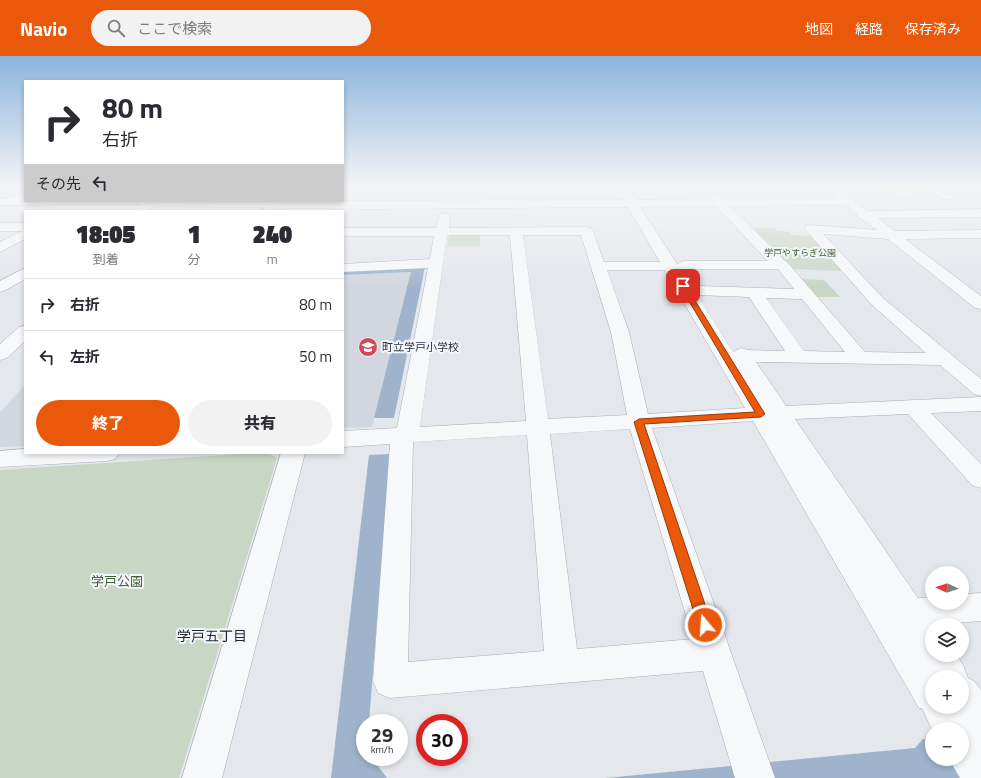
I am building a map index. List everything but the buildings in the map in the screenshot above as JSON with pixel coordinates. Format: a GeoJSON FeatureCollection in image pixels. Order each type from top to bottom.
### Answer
{"type":"FeatureCollection","features":[{"type":"Feature","properties":{"kind":"street"},"geometry":{"type":"LineString","coordinates":[[443,221],[405,435],[390,682],[715,654]]}},
{"type":"Feature","properties":{"kind":"street"},"geometry":{"type":"LineString","coordinates":[[649,221],[770,414],[925,684]]}},
{"type":"Feature","properties":{"kind":"street"},"geometry":{"type":"LineString","coordinates":[[737,221],[780,265],[782,265],[860,358]]}},
{"type":"Feature","properties":{"kind":"street"},"geometry":{"type":"LineString","coordinates":[[870,221],[981,304]]}},
{"type":"Feature","properties":{"kind":"street"},"geometry":{"type":"LineString","coordinates":[[0,227],[24,227]]}},
{"type":"Feature","properties":{"kind":"street"},"geometry":{"type":"LineString","coordinates":[[977,236],[890,236],[811,230],[877,301],[981,390]]}},
{"type":"Feature","properties":{"kind":"street"},"geometry":{"type":"LineString","coordinates":[[516,231],[538,427],[562,667]]}},
{"type":"Feature","properties":{"kind":"street"},"geometry":{"type":"LineString","coordinates":[[344,232],[586,231],[620,332],[639,422],[751,766]]}},
{"type":"Feature","properties":{"kind":"street"},"geometry":{"type":"LineString","coordinates":[[0,248],[24,235]]}},
{"type":"Feature","properties":{"kind":"street"},"geometry":{"type":"LineString","coordinates":[[344,268],[435,263]]}},
{"type":"Feature","properties":{"kind":"street"},"geometry":{"type":"LineString","coordinates":[[677,265],[700,291],[742,356],[770,414],[925,636]]}},
{"type":"Feature","properties":{"kind":"street"},"geometry":{"type":"LineString","coordinates":[[598,266],[780,265]]}},
{"type":"Feature","properties":{"kind":"street"},"geometry":{"type":"LineString","coordinates":[[0,287],[23,280]]}},
{"type":"Feature","properties":{"kind":"street"},"geometry":{"type":"LineString","coordinates":[[700,291],[806,294]]}},
{"type":"Feature","properties":{"kind":"street"},"geometry":{"type":"LineString","coordinates":[[754,293],[799,357]]}},
{"type":"Feature","properties":{"kind":"street"},"geometry":{"type":"LineString","coordinates":[[0,354],[24,332]]}},
{"type":"Feature","properties":{"kind":"street"},"geometry":{"type":"LineString","coordinates":[[742,356],[945,359]]}},
{"type":"Feature","properties":{"kind":"street"},"geometry":{"type":"LineString","coordinates":[[344,439],[770,414],[981,404]]}},
{"type":"Feature","properties":{"kind":"street"},"geometry":{"type":"LineString","coordinates":[[912,408],[981,479]]}},
{"type":"Feature","properties":{"kind":"street"},"geometry":{"type":"LineString","coordinates":[[0,459],[89,454]]}},
{"type":"Feature","properties":{"kind":"street"},"geometry":{"type":"LineString","coordinates":[[202,778],[293,454]]}},
{"type":"Feature","properties":{"kind":"street"},"geometry":{"type":"LineString","coordinates":[[910,613],[981,607]]}},
{"type":"Feature","properties":{"kind":"street"},"geometry":{"type":"LineString","coordinates":[[969,704],[981,722]]}},
{"type":"Feature","properties":{"kind":"street"},"geometry":{"type":"LineString","coordinates":[[969,756],[981,776]]}},
{"type":"Feature","properties":{"kind":"shaded area","name":"町立学戸小学校"},"geometry":{"type":"Polygon","coordinates":[[[412,272],[372,427],[344,428],[344,275],[412,272]]]}},
{"type":"Feature","properties":{"kind":"shaded area"},"geometry":{"type":"Polygon","coordinates":[[[24,386],[24,446],[0,447],[0,412],[24,386]]]}},
{"type":"Feature","properties":{"kind":"green space","name":"学戸やすらぎ公園"},"geometry":{"type":"Polygon","coordinates":[[[748,228],[774,228],[777,231],[789,232],[792,235],[812,236],[845,271],[790,269],[748,228]]]}},
{"type":"Feature","properties":{"kind":"green space"},"geometry":{"type":"Polygon","coordinates":[[[480,233],[480,246],[447,246],[449,235],[480,233]]]}},
{"type":"Feature","properties":{"kind":"green space"},"geometry":{"type":"Polygon","coordinates":[[[798,279],[824,280],[840,297],[813,297],[798,279]]]}},
{"type":"Feature","properties":{"kind":"green space","name":"学戸公園"},"geometry":{"type":"Polygon","coordinates":[[[240,454],[270,454],[277,458],[179,778],[0,778],[0,470],[240,454]]]}},
{"type":"Feature","properties":{"kind":"water"},"geometry":{"type":"Polygon","coordinates":[[[425,267],[394,418],[374,418],[411,272],[344,275],[344,271],[425,267]]]}},
{"type":"Feature","properties":{"kind":"water"},"geometry":{"type":"Polygon","coordinates":[[[390,454],[370,714],[356,714],[356,766],[378,766],[387,778],[331,778],[369,455],[390,454]]]}},
{"type":"Feature","properties":{"kind":"water"},"geometry":{"type":"Polygon","coordinates":[[[923,739],[925,739],[925,766],[969,766],[981,778],[606,778],[915,748],[923,739]]]}},
{"type":"Feature","properties":{"kind":"place","name":"町立学戸小学校"},"geometry":{"type":"Point","coordinates":[368,347]}},
{"type":"Feature","properties":{"kind":"district","name":"学戸五丁目"},"geometry":{"type":"Point","coordinates":[212,635]}},
{"type":"Feature","properties":{"kind":"route"},"geometry":{"type":"LineString","coordinates":[[683,286],[761,414],[639,422],[705,625]]}}]}
